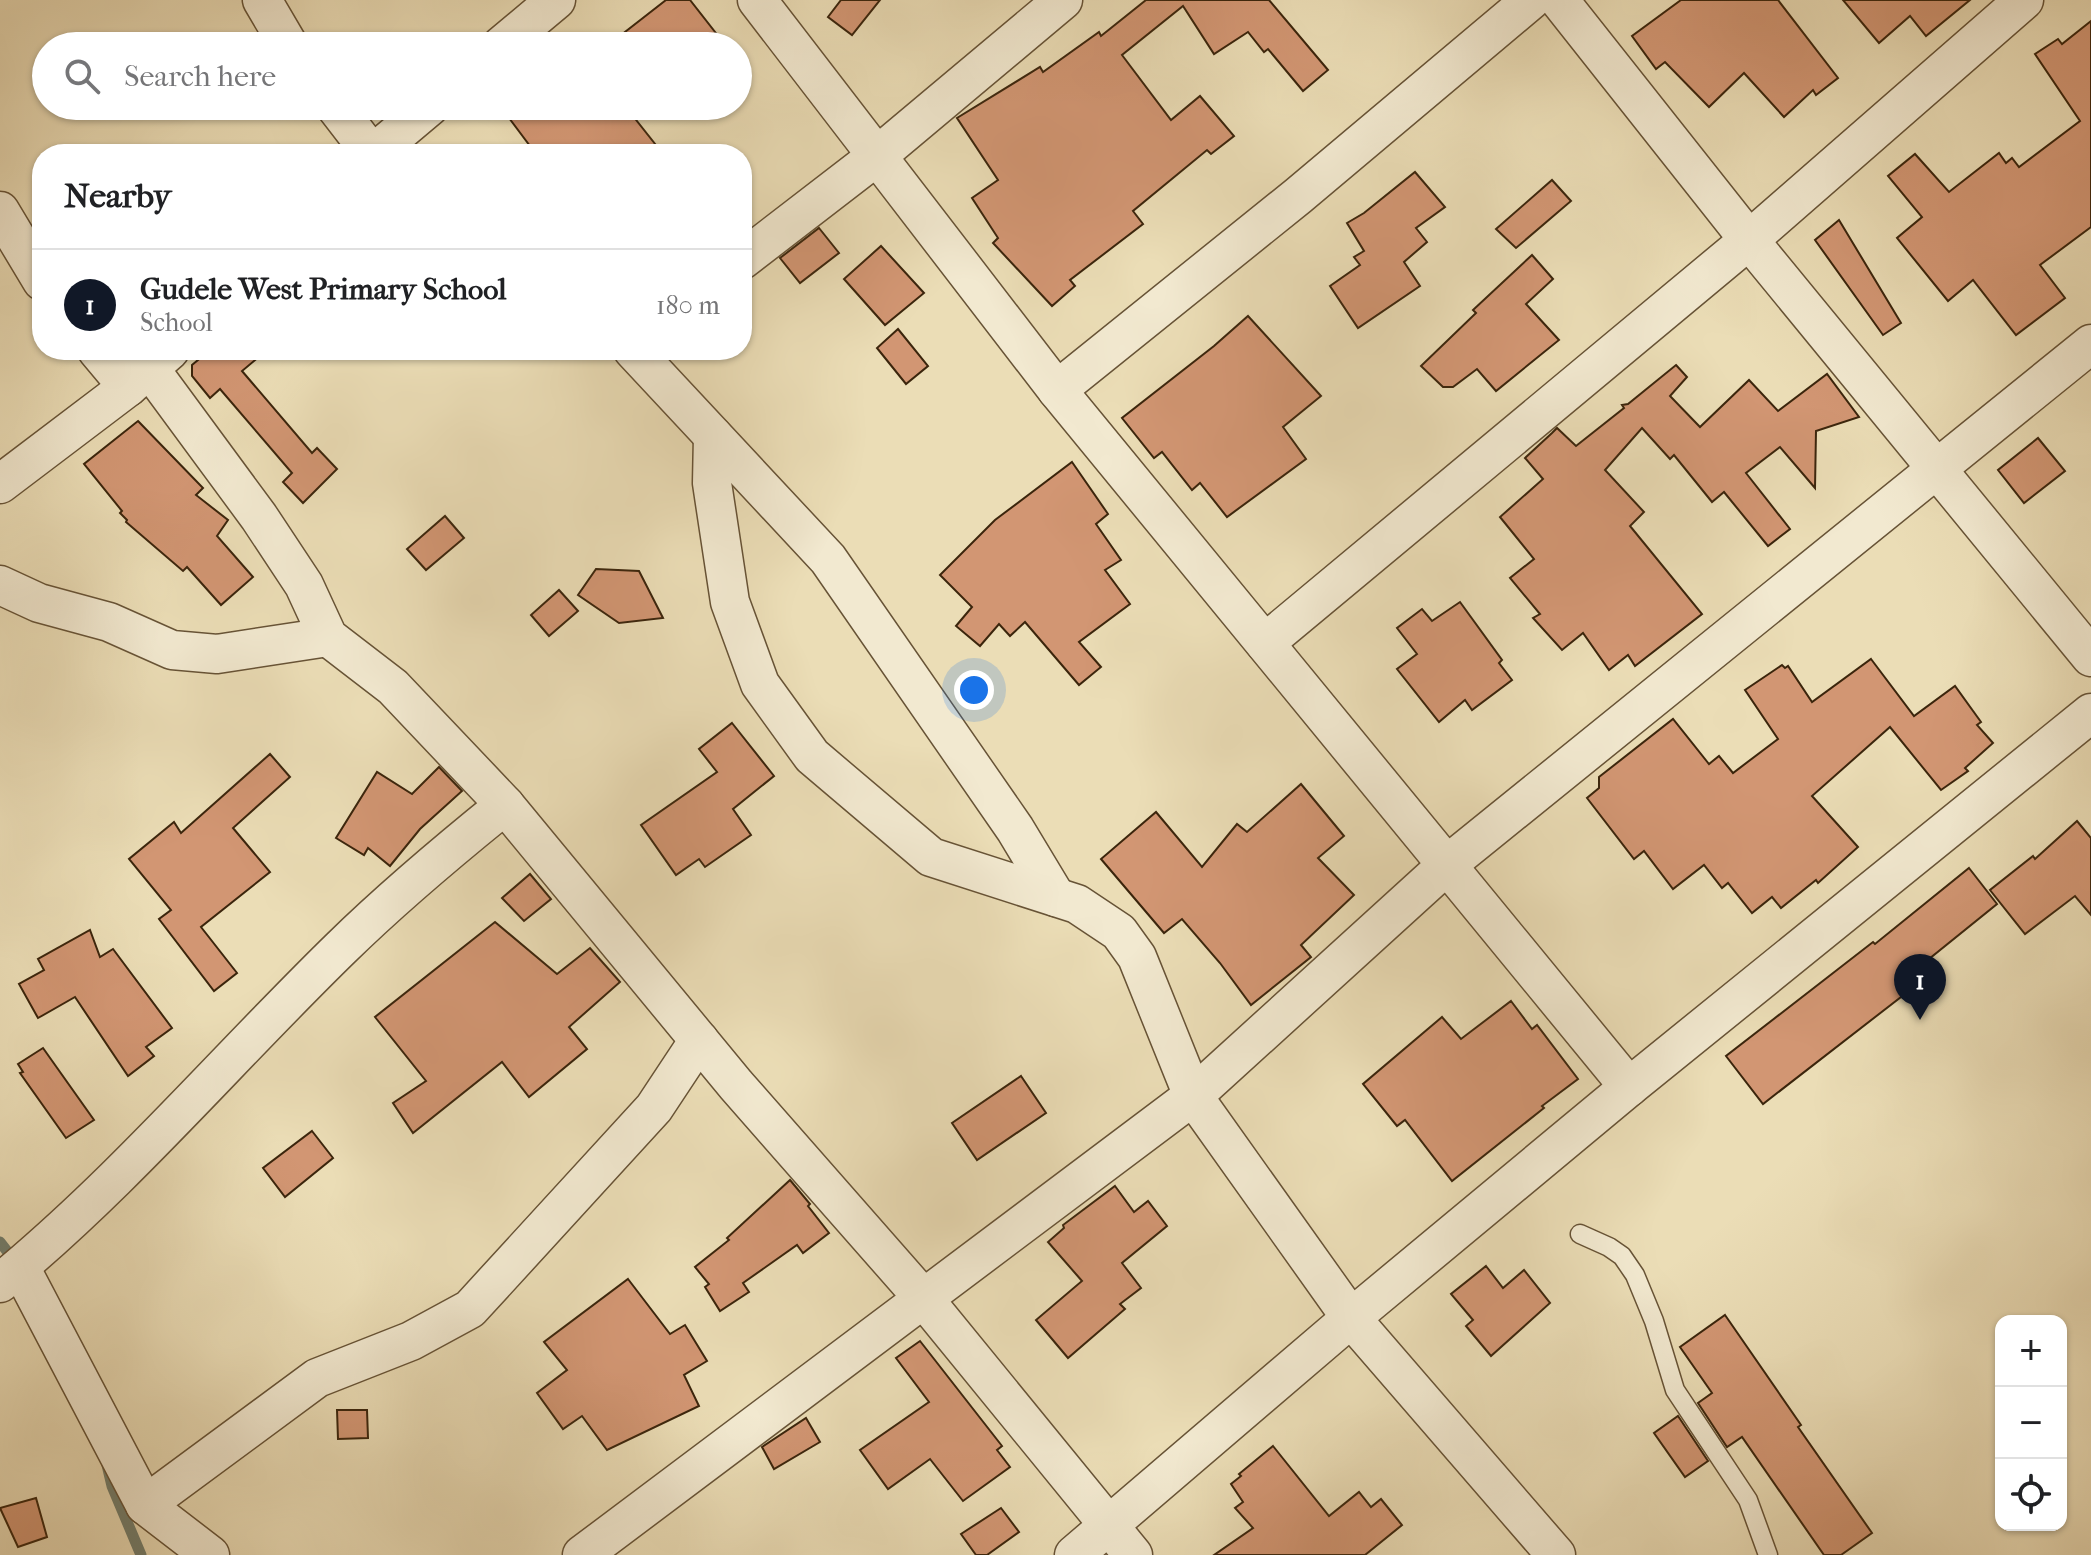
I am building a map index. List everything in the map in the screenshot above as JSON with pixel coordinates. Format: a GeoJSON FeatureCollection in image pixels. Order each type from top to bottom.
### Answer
{"type":"FeatureCollection","features":[{"type":"Feature","properties":{"kind":"street"},"geometry":{"type":"LineString","coordinates":[[262,0],[281,32]]}},
{"type":"Feature","properties":{"kind":"street"},"geometry":{"type":"LineString","coordinates":[[518,32],[556,0]]}},
{"type":"Feature","properties":{"kind":"street"},"geometry":{"type":"LineString","coordinates":[[757,0],[1057,390],[1629,1087]]}},
{"type":"Feature","properties":{"kind":"street"},"geometry":{"type":"LineString","coordinates":[[752,252],[877,156],[1063,0]]}},
{"type":"Feature","properties":{"kind":"street"},"geometry":{"type":"LineString","coordinates":[[1057,390],[1298,196],[1531,0]]}},
{"type":"Feature","properties":{"kind":"street"},"geometry":{"type":"LineString","coordinates":[[1559,0],[1749,240],[2091,657]]}},
{"type":"Feature","properties":{"kind":"street"},"geometry":{"type":"LineString","coordinates":[[1265,643],[1749,240],[2024,0]]}},
{"type":"Feature","properties":{"kind":"street"},"geometry":{"type":"LineString","coordinates":[[346,120],[365,144]]}},
{"type":"Feature","properties":{"kind":"street"},"geometry":{"type":"LineString","coordinates":[[385,144],[413,120]]}},
{"type":"Feature","properties":{"kind":"street"},"geometry":{"type":"LineString","coordinates":[[0,211],[32,264]]}},
{"type":"Feature","properties":{"kind":"street"},"geometry":{"type":"LineString","coordinates":[[582,1555],[1193,1096],[1448,864],[2091,344]]}},
{"type":"Feature","properties":{"kind":"street"},"geometry":{"type":"LineString","coordinates":[[126,360],[149,368],[259,517],[304,585],[328,637],[393,687],[505,805],[699,1040],[924,1299],[1133,1555]]}},
{"type":"Feature","properties":{"kind":"street"},"geometry":{"type":"LineString","coordinates":[[645,360],[828,559],[1015,829],[1056,897]]}},
{"type":"Feature","properties":{"kind":"street"},"geometry":{"type":"LineString","coordinates":[[0,484],[149,368]]}},
{"type":"Feature","properties":{"kind":"street"},"geometry":{"type":"LineString","coordinates":[[713,436],[712,483],[730,602],[760,684],[812,756],[931,857],[1077,904],[1119,932],[1137,957],[1193,1096],[1351,1318],[1553,1554]]}},
{"type":"Feature","properties":{"kind":"street"},"geometry":{"type":"LineString","coordinates":[[0,585],[39,603],[109,622],[172,650],[217,654],[328,637]]}},
{"type":"Feature","properties":{"kind":"street"},"geometry":{"type":"LineString","coordinates":[[1074,1555],[1351,1318],[1629,1087],[2091,713]]}},
{"type":"Feature","properties":{"kind":"street"},"geometry":{"type":"LineString","coordinates":[[210,1555],[145,1505],[10,1275],[187,1107],[340,949],[431,864],[505,805]]}},
{"type":"Feature","properties":{"kind":"street"},"geometry":{"type":"LineString","coordinates":[[145,1505],[317,1378],[411,1341],[470,1309],[654,1108],[699,1040]]}},
{"type":"Feature","properties":{"kind":"lane"},"geometry":{"type":"LineString","coordinates":[[1580,1234],[1622,1256],[1635,1275],[1654,1321],[1675,1390],[1748,1500],[1768,1555]]}},
{"type":"Feature","properties":{"kind":"building"},"geometry":{"type":"Polygon","coordinates":[[[666,0],[690,0],[715,32],[625,32],[666,0]]]}},
{"type":"Feature","properties":{"kind":"building"},"geometry":{"type":"Polygon","coordinates":[[[841,0],[880,0],[852,35],[828,17],[841,0]]]}},
{"type":"Feature","properties":{"kind":"building"},"geometry":{"type":"Polygon","coordinates":[[[1146,0],[1269,0],[1328,70],[1303,91],[1268,49],[1264,52],[1248,32],[1214,54],[1183,6],[1122,55],[1171,120],[1200,96],[1234,136],[1211,154],[1207,150],[1133,211],[1143,224],[1070,280],[1075,286],[1052,306],[993,243],[998,238],[972,198],[998,180],[957,118],[1040,67],[1043,72],[1099,32],[1101,36],[1146,0]]]}},
{"type":"Feature","properties":{"kind":"building"},"geometry":{"type":"Polygon","coordinates":[[[1681,0],[1778,0],[1838,78],[1816,95],[1813,90],[1784,117],[1744,73],[1709,107],[1665,62],[1656,69],[1632,36],[1681,0]]]}},
{"type":"Feature","properties":{"kind":"building"},"geometry":{"type":"Polygon","coordinates":[[[1843,0],[1970,0],[1926,36],[1910,16],[1879,43],[1843,0]]]}},
{"type":"Feature","properties":{"kind":"building"},"geometry":{"type":"Polygon","coordinates":[[[2091,21],[2091,227],[2040,265],[2065,298],[2016,335],[1973,280],[1948,301],[1897,238],[1922,217],[1888,176],[1915,154],[1949,192],[1999,153],[2006,163],[2012,158],[2019,167],[2080,121],[2035,54],[2058,39],[2062,44],[2091,21]]]}},
{"type":"Feature","properties":{"kind":"building"},"geometry":{"type":"Polygon","coordinates":[[[510,120],[636,120],[655,144],[528,144],[510,120]]]}},
{"type":"Feature","properties":{"kind":"building"},"geometry":{"type":"Polygon","coordinates":[[[1415,172],[1445,207],[1416,228],[1427,242],[1404,262],[1420,286],[1358,328],[1330,286],[1360,265],[1354,257],[1364,251],[1347,223],[1415,172]]]}},
{"type":"Feature","properties":{"kind":"building"},"geometry":{"type":"Polygon","coordinates":[[[1552,180],[1571,201],[1516,248],[1496,229],[1552,180]]]}},
{"type":"Feature","properties":{"kind":"building"},"geometry":{"type":"Polygon","coordinates":[[[1839,220],[1901,323],[1883,335],[1815,240],[1839,220]]]}},
{"type":"Feature","properties":{"kind":"building"},"geometry":{"type":"Polygon","coordinates":[[[819,228],[839,253],[800,283],[780,258],[819,228]]]}},
{"type":"Feature","properties":{"kind":"building"},"geometry":{"type":"Polygon","coordinates":[[[881,246],[924,293],[885,325],[844,279],[881,246]]]}},
{"type":"Feature","properties":{"kind":"building"},"geometry":{"type":"Polygon","coordinates":[[[1532,255],[1553,279],[1526,304],[1559,340],[1496,391],[1477,369],[1453,387],[1443,387],[1421,366],[1476,313],[1473,310],[1532,255]]]}},
{"type":"Feature","properties":{"kind":"building"},"geometry":{"type":"Polygon","coordinates":[[[1248,316],[1321,396],[1283,427],[1306,459],[1227,517],[1200,483],[1192,490],[1162,452],[1154,458],[1122,418],[1248,316]]]}},
{"type":"Feature","properties":{"kind":"building"},"geometry":{"type":"Polygon","coordinates":[[[898,329],[928,366],[906,384],[877,348],[898,329]]]}},
{"type":"Feature","properties":{"kind":"building"},"geometry":{"type":"Polygon","coordinates":[[[198,360],[255,360],[242,371],[312,453],[317,448],[337,469],[303,503],[283,482],[292,473],[220,389],[210,398],[192,376],[192,365],[198,360]]]}},
{"type":"Feature","properties":{"kind":"building"},"geometry":{"type":"Polygon","coordinates":[[[1676,365],[1687,377],[1670,396],[1700,427],[1749,380],[1778,411],[1827,374],[1859,417],[1816,431],[1815,488],[1780,447],[1746,473],[1790,529],[1768,546],[1724,492],[1712,502],[1674,455],[1670,459],[1642,428],[1605,470],[1644,512],[1630,526],[1702,614],[1635,666],[1628,655],[1609,670],[1583,633],[1562,650],[1533,618],[1540,614],[1510,578],[1534,559],[1500,517],[1543,479],[1525,458],[1557,428],[1576,446],[1624,408],[1622,405],[1628,404],[1676,365]]]}},
{"type":"Feature","properties":{"kind":"building"},"geometry":{"type":"Polygon","coordinates":[[[138,421],[203,488],[196,495],[228,520],[217,536],[253,577],[221,605],[187,567],[183,571],[126,522],[120,513],[122,511],[84,464],[138,421]]]}},
{"type":"Feature","properties":{"kind":"building"},"geometry":{"type":"Polygon","coordinates":[[[2038,438],[2065,471],[2024,503],[1998,470],[2038,438]]]}},
{"type":"Feature","properties":{"kind":"building"},"geometry":{"type":"Polygon","coordinates":[[[1072,462],[1108,514],[1096,524],[1121,560],[1105,570],[1130,604],[1079,642],[1101,667],[1079,685],[1025,622],[1010,636],[999,624],[980,646],[956,626],[972,607],[940,575],[995,520],[1072,462]]]}},
{"type":"Feature","properties":{"kind":"building"},"geometry":{"type":"Polygon","coordinates":[[[445,516],[464,538],[426,570],[407,549],[445,516]]]}},
{"type":"Feature","properties":{"kind":"building"},"geometry":{"type":"Polygon","coordinates":[[[596,569],[639,571],[663,618],[619,623],[578,595],[596,569]]]}},
{"type":"Feature","properties":{"kind":"building"},"geometry":{"type":"Polygon","coordinates":[[[559,590],[578,611],[549,636],[531,615],[559,590]]]}},
{"type":"Feature","properties":{"kind":"building"},"geometry":{"type":"Polygon","coordinates":[[[1460,602],[1502,660],[1499,663],[1512,680],[1472,710],[1465,700],[1439,722],[1397,669],[1417,654],[1397,628],[1422,609],[1432,621],[1460,602]]]}},
{"type":"Feature","properties":{"kind":"building"},"geometry":{"type":"Polygon","coordinates":[[[1871,659],[1914,716],[1955,686],[1981,722],[1977,725],[1993,743],[1965,768],[1968,771],[1941,790],[1890,727],[1812,796],[1858,847],[1818,883],[1816,880],[1781,908],[1772,897],[1752,913],[1728,883],[1722,888],[1704,865],[1673,889],[1644,851],[1634,859],[1587,798],[1599,788],[1599,777],[1673,719],[1709,764],[1719,756],[1733,773],[1778,739],[1745,690],[1782,665],[1785,668],[1788,666],[1812,702],[1871,659]]]}},
{"type":"Feature","properties":{"kind":"building"},"geometry":{"type":"Polygon","coordinates":[[[732,723],[774,776],[733,809],[751,835],[705,867],[699,859],[676,875],[641,825],[717,772],[699,749],[732,723]]]}},
{"type":"Feature","properties":{"kind":"building"},"geometry":{"type":"Polygon","coordinates":[[[270,754],[290,777],[233,828],[270,872],[201,927],[237,973],[214,991],[159,919],[171,910],[129,859],[174,822],[181,833],[270,754]]]}},
{"type":"Feature","properties":{"kind":"building"},"geometry":{"type":"Polygon","coordinates":[[[439,767],[462,791],[420,829],[390,866],[368,848],[364,855],[336,838],[377,772],[412,794],[439,767]]]}},
{"type":"Feature","properties":{"kind":"building"},"geometry":{"type":"Polygon","coordinates":[[[1301,784],[1344,836],[1318,858],[1354,895],[1301,945],[1311,957],[1251,1005],[1182,919],[1164,933],[1101,859],[1156,812],[1202,867],[1237,824],[1247,832],[1301,784]]]}},
{"type":"Feature","properties":{"kind":"building"},"geometry":{"type":"Polygon","coordinates":[[[2077,821],[2091,838],[2091,915],[2075,896],[2025,934],[1990,890],[2033,856],[2035,859],[2077,821]]]}},
{"type":"Feature","properties":{"kind":"building"},"geometry":{"type":"Polygon","coordinates":[[[1969,868],[1997,904],[1903,980],[1910,990],[1763,1104],[1726,1056],[1873,942],[1875,944],[1969,868]]]}},
{"type":"Feature","properties":{"kind":"building"},"geometry":{"type":"Polygon","coordinates":[[[530,874],[551,899],[524,921],[502,898],[530,874]]]}},
{"type":"Feature","properties":{"kind":"building"},"geometry":{"type":"Polygon","coordinates":[[[495,922],[557,974],[590,948],[620,982],[569,1027],[587,1049],[529,1097],[502,1062],[413,1133],[393,1103],[426,1081],[375,1017],[495,922]]]}},
{"type":"Feature","properties":{"kind":"building"},"geometry":{"type":"Polygon","coordinates":[[[90,930],[100,957],[113,949],[172,1028],[146,1047],[154,1056],[128,1076],[75,997],[38,1018],[19,984],[44,970],[38,959],[90,930]]]}},
{"type":"Feature","properties":{"kind":"building"},"geometry":{"type":"Polygon","coordinates":[[[1511,1001],[1532,1029],[1537,1025],[1578,1079],[1452,1181],[1405,1120],[1397,1126],[1363,1084],[1442,1017],[1461,1039],[1511,1001]]]}},
{"type":"Feature","properties":{"kind":"building"},"geometry":{"type":"Polygon","coordinates":[[[43,1048],[94,1120],[66,1138],[20,1073],[23,1072],[18,1064],[43,1048]]]}},
{"type":"Feature","properties":{"kind":"building"},"geometry":{"type":"Polygon","coordinates":[[[1021,1076],[1046,1113],[977,1160],[952,1123],[1021,1076]]]}},
{"type":"Feature","properties":{"kind":"building"},"geometry":{"type":"Polygon","coordinates":[[[312,1131],[333,1158],[285,1197],[263,1168],[312,1131]]]}},
{"type":"Feature","properties":{"kind":"building"},"geometry":{"type":"Polygon","coordinates":[[[790,1180],[829,1233],[803,1253],[797,1245],[743,1283],[749,1292],[720,1311],[705,1287],[709,1284],[695,1267],[729,1240],[727,1238],[790,1180]]]}},
{"type":"Feature","properties":{"kind":"building"},"geometry":{"type":"Polygon","coordinates":[[[1115,1186],[1134,1212],[1148,1201],[1167,1226],[1122,1263],[1141,1288],[1120,1304],[1125,1309],[1068,1358],[1036,1320],[1082,1281],[1048,1242],[1064,1228],[1063,1225],[1115,1186]]]}},
{"type":"Feature","properties":{"kind":"building"},"geometry":{"type":"Polygon","coordinates":[[[1486,1266],[1503,1288],[1524,1270],[1550,1303],[1491,1356],[1466,1326],[1473,1320],[1451,1294],[1486,1266]]]}},
{"type":"Feature","properties":{"kind":"building"},"geometry":{"type":"Polygon","coordinates":[[[628,1279],[670,1334],[685,1325],[707,1361],[684,1375],[699,1406],[607,1450],[582,1416],[563,1429],[537,1393],[567,1370],[544,1342],[628,1279]]]}},
{"type":"Feature","properties":{"kind":"building"},"geometry":{"type":"Polygon","coordinates":[[[1725,1315],[1872,1533],[1841,1555],[1824,1555],[1742,1437],[1727,1447],[1698,1403],[1712,1393],[1680,1347],[1725,1315]]]}},
{"type":"Feature","properties":{"kind":"building"},"geometry":{"type":"Polygon","coordinates":[[[920,1341],[1002,1446],[997,1450],[1010,1467],[963,1501],[930,1459],[888,1489],[860,1450],[929,1402],[896,1358],[920,1341]]]}},
{"type":"Feature","properties":{"kind":"building"},"geometry":{"type":"Polygon","coordinates":[[[337,1410],[367,1410],[368,1438],[338,1439],[337,1410]]]}},
{"type":"Feature","properties":{"kind":"building"},"geometry":{"type":"Polygon","coordinates":[[[1678,1416],[1708,1461],[1685,1477],[1654,1433],[1678,1416]]]}},
{"type":"Feature","properties":{"kind":"building"},"geometry":{"type":"Polygon","coordinates":[[[806,1418],[820,1442],[774,1469],[762,1447],[806,1418]]]}},
{"type":"Feature","properties":{"kind":"building"},"geometry":{"type":"Polygon","coordinates":[[[1273,1446],[1329,1516],[1359,1492],[1371,1507],[1381,1499],[1402,1525],[1365,1555],[1214,1555],[1253,1528],[1235,1508],[1243,1502],[1231,1484],[1273,1446]]]}},
{"type":"Feature","properties":{"kind":"building"},"geometry":{"type":"Polygon","coordinates":[[[36,1498],[47,1537],[18,1547],[0,1508],[36,1498]]]}},
{"type":"Feature","properties":{"kind":"building"},"geometry":{"type":"Polygon","coordinates":[[[1001,1508],[1019,1532],[987,1555],[976,1555],[961,1534],[1001,1508]]]}},
{"type":"Feature","properties":{"kind":"waterway"},"geometry":{"type":"LineString","coordinates":[[0,1242],[17,1264]]}},
{"type":"Feature","properties":{"kind":"waterway"},"geometry":{"type":"LineString","coordinates":[[107,1465],[112,1486],[141,1555]]}},
{"type":"Feature","properties":{"kind":"place","name":"Gudele West Primary School"},"geometry":{"type":"Point","coordinates":[1920,1020]}}]}
